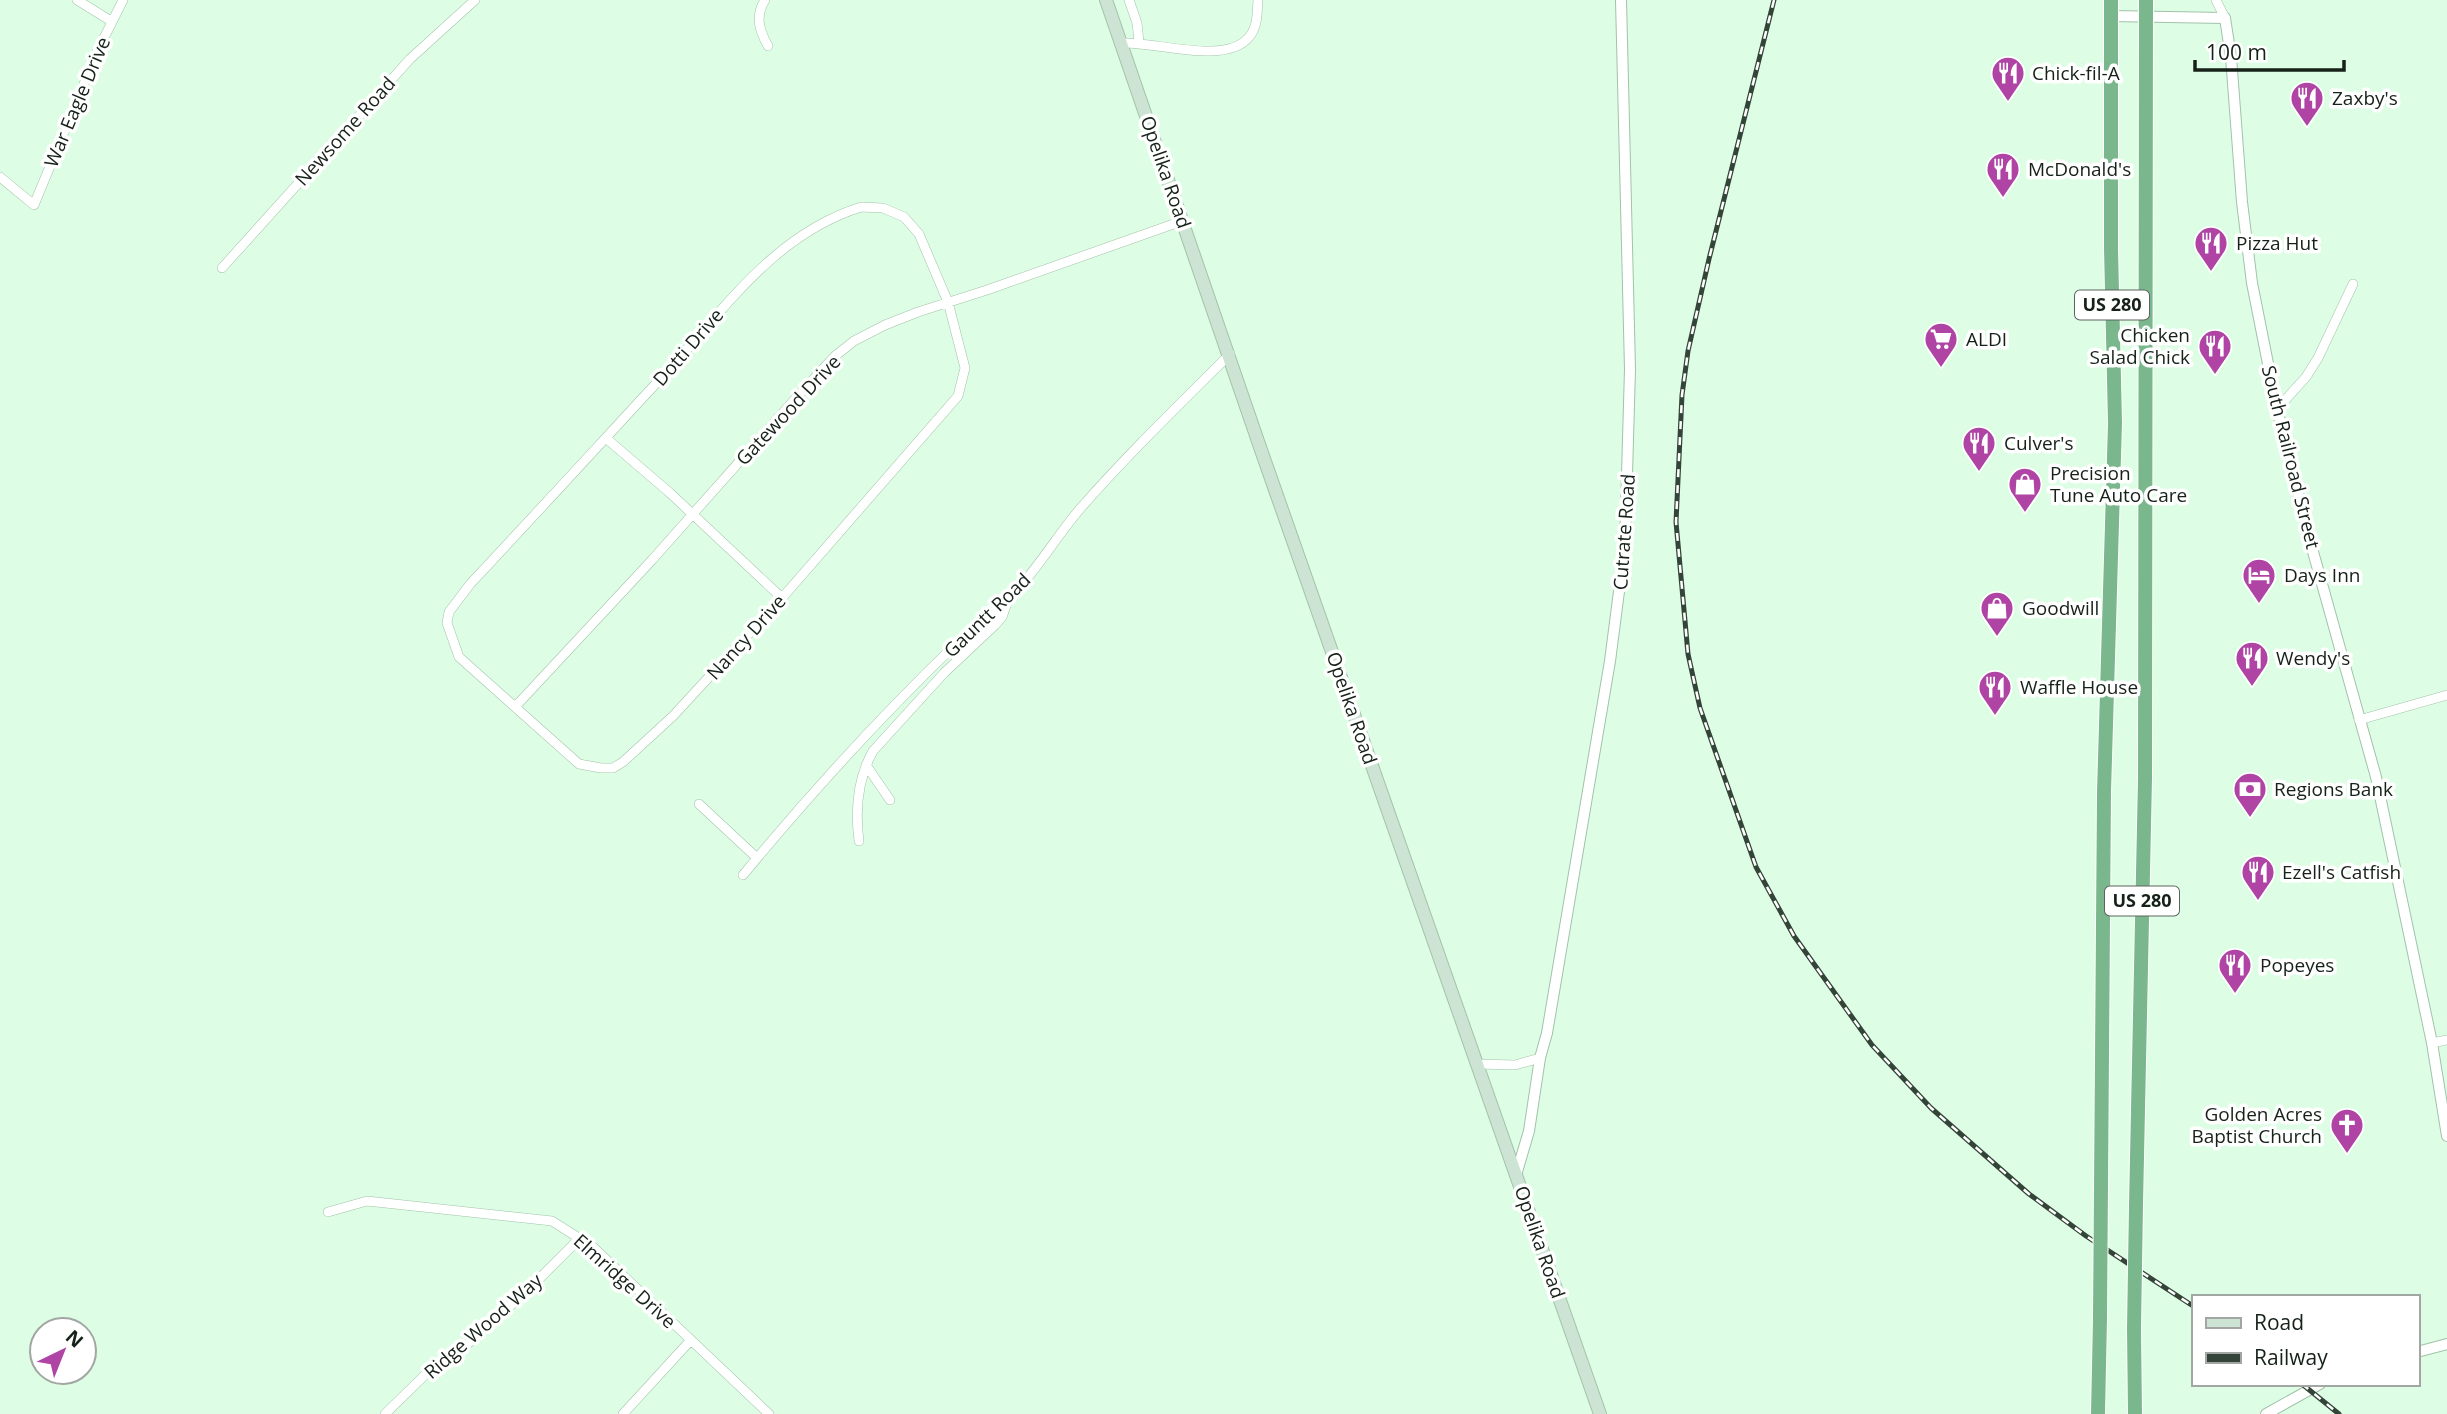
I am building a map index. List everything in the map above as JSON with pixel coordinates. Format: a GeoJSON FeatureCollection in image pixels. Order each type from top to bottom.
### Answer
{"type":"FeatureCollection","features":[{"type":"Feature","properties":{"kind":"highway","name":"US 280"},"geometry":{"type":"LineString","coordinates":[[2098,1414],[2104,792],[2115,423],[2111,248],[2111,0]]}},
{"type":"Feature","properties":{"kind":"highway","name":"US 280"},"geometry":{"type":"LineString","coordinates":[[2135,1414],[2134,1329],[2144,833],[2146,0]]}},
{"type":"Feature","properties":{"kind":"main road","name":"Opelika Road"},"geometry":{"type":"LineString","coordinates":[[1106,0],[1600,1414]]}},
{"type":"Feature","properties":{"kind":"street"},"geometry":{"type":"LineString","coordinates":[[77,0],[111,21]]}},
{"type":"Feature","properties":{"kind":"street","name":"War Eagle Drive"},"geometry":{"type":"LineString","coordinates":[[0,177],[34,205],[122,0]]}},
{"type":"Feature","properties":{"kind":"street","name":"Newsome Road"},"geometry":{"type":"LineString","coordinates":[[222,268],[410,59],[475,0]]}},
{"type":"Feature","properties":{"kind":"street"},"geometry":{"type":"LineString","coordinates":[[765,0],[758,15],[759,26],[768,46]]}},
{"type":"Feature","properties":{"kind":"street"},"geometry":{"type":"LineString","coordinates":[[1129,0],[1137,23],[1139,42]]}},
{"type":"Feature","properties":{"kind":"street"},"geometry":{"type":"LineString","coordinates":[[1121,43],[1139,42],[1185,49],[1231,49],[1250,36],[1255,27],[1258,0]]}},
{"type":"Feature","properties":{"kind":"street","name":"Cutrate Road"},"geometry":{"type":"LineString","coordinates":[[1516,1175],[1529,1131],[1540,1058],[1550,1019],[1610,662],[1625,545],[1630,369],[1621,0]]}},
{"type":"Feature","properties":{"kind":"street","name":"South Railroad Street"},"geometry":{"type":"LineString","coordinates":[[2216,0],[2225,18],[2231,57],[2242,202],[2252,283],[2277,409],[2376,777],[2432,1043],[2447,1136]]}},
{"type":"Feature","properties":{"kind":"street"},"geometry":{"type":"LineString","coordinates":[[2111,16],[2225,18]]}},
{"type":"Feature","properties":{"kind":"street","name":"Dotti Drive"},"geometry":{"type":"LineString","coordinates":[[447,623],[449,611],[471,583],[607,439],[746,281],[789,243],[839,214],[861,207],[883,208],[904,218],[919,234],[948,302]]}},
{"type":"Feature","properties":{"kind":"street","name":"Gatewood Drive"},"geometry":{"type":"LineString","coordinates":[[515,707],[795,399],[835,356],[854,341],[885,325],[1182,221]]}},
{"type":"Feature","properties":{"kind":"street"},"geometry":{"type":"LineString","coordinates":[[2277,409],[2306,377],[2318,358],[2353,284]]}},
{"type":"Feature","properties":{"kind":"street","name":"Nancy Drive"},"geometry":{"type":"LineString","coordinates":[[447,623],[459,657],[579,764],[612,768],[623,762],[673,716],[782,598],[958,397],[965,368],[948,302]]}},
{"type":"Feature","properties":{"kind":"street","name":"Gauntt Road"},"geometry":{"type":"LineString","coordinates":[[743,875],[895,707],[958,642],[1009,598],[1041,562],[1075,514],[1114,470],[1230,354]]}},
{"type":"Feature","properties":{"kind":"street"},"geometry":{"type":"LineString","coordinates":[[607,439],[693,514],[782,598]]}},
{"type":"Feature","properties":{"kind":"street"},"geometry":{"type":"LineString","coordinates":[[859,841],[858,807],[866,765],[873,751],[944,673],[1002,617],[1009,598]]}},
{"type":"Feature","properties":{"kind":"street"},"geometry":{"type":"LineString","coordinates":[[2359,720],[2447,695]]}},
{"type":"Feature","properties":{"kind":"street"},"geometry":{"type":"LineString","coordinates":[[866,765],[890,800]]}},
{"type":"Feature","properties":{"kind":"street"},"geometry":{"type":"LineString","coordinates":[[699,804],[757,858]]}},
{"type":"Feature","properties":{"kind":"street"},"geometry":{"type":"LineString","coordinates":[[2432,1043],[2447,1040]]}},
{"type":"Feature","properties":{"kind":"street"},"geometry":{"type":"LineString","coordinates":[[1477,1064],[1515,1065],[1540,1058]]}},
{"type":"Feature","properties":{"kind":"street","name":"Elmridge Drive"},"geometry":{"type":"LineString","coordinates":[[328,1212],[367,1201],[552,1221],[593,1247],[769,1414]]}},
{"type":"Feature","properties":{"kind":"street","name":"Ridge Wood Way"},"geometry":{"type":"LineString","coordinates":[[385,1414],[430,1370],[461,1350],[529,1289],[580,1238]]}},
{"type":"Feature","properties":{"kind":"street"},"geometry":{"type":"LineString","coordinates":[[623,1414],[690,1341]]}},
{"type":"Feature","properties":{"kind":"street"},"geometry":{"type":"LineString","coordinates":[[2419,1351],[2447,1344]]}},
{"type":"Feature","properties":{"kind":"street"},"geometry":{"type":"LineString","coordinates":[[2266,1414],[2316,1386]]}},
{"type":"Feature","properties":{"kind":"railway"},"geometry":{"type":"LineString","coordinates":[[1774,0],[1709,259],[1688,351],[1682,395],[1676,522],[1688,654],[1700,708],[1756,867],[1794,936],[1872,1045],[1931,1108],[2029,1194],[2086,1236],[2192,1305]]}},
{"type":"Feature","properties":{"kind":"railway"},"geometry":{"type":"LineString","coordinates":[[2304,1386],[2339,1414]]}},
{"type":"Feature","properties":{"kind":"place","name":"Chick-fil-A"},"geometry":{"type":"Point","coordinates":[2008,103]}},
{"type":"Feature","properties":{"kind":"place","name":"Zaxby's"},"geometry":{"type":"Point","coordinates":[2307,128]}},
{"type":"Feature","properties":{"kind":"place","name":"McDonald's"},"geometry":{"type":"Point","coordinates":[2003,199]}},
{"type":"Feature","properties":{"kind":"place","name":"Pizza Hut"},"geometry":{"type":"Point","coordinates":[2211,273]}},
{"type":"Feature","properties":{"kind":"place","name":"ALDI"},"geometry":{"type":"Point","coordinates":[1941,369]}},
{"type":"Feature","properties":{"kind":"place","name":"Chicken Salad Chick"},"geometry":{"type":"Point","coordinates":[2215,376]}},
{"type":"Feature","properties":{"kind":"place","name":"Culver's"},"geometry":{"type":"Point","coordinates":[1979,473]}},
{"type":"Feature","properties":{"kind":"place","name":"Precision Tune Auto Care"},"geometry":{"type":"Point","coordinates":[2025,514]}},
{"type":"Feature","properties":{"kind":"place","name":"Days Inn"},"geometry":{"type":"Point","coordinates":[2259,605]}},
{"type":"Feature","properties":{"kind":"place","name":"Goodwill"},"geometry":{"type":"Point","coordinates":[1997,638]}},
{"type":"Feature","properties":{"kind":"place","name":"Wendy's"},"geometry":{"type":"Point","coordinates":[2252,688]}},
{"type":"Feature","properties":{"kind":"place","name":"Waffle House"},"geometry":{"type":"Point","coordinates":[1995,717]}},
{"type":"Feature","properties":{"kind":"place","name":"Regions Bank"},"geometry":{"type":"Point","coordinates":[2250,819]}},
{"type":"Feature","properties":{"kind":"place","name":"Ezell's Catfish"},"geometry":{"type":"Point","coordinates":[2258,902]}},
{"type":"Feature","properties":{"kind":"place","name":"Popeyes"},"geometry":{"type":"Point","coordinates":[2235,995]}},
{"type":"Feature","properties":{"kind":"place","name":"Golden Acres Baptist Church"},"geometry":{"type":"Point","coordinates":[2347,1155]}}]}
